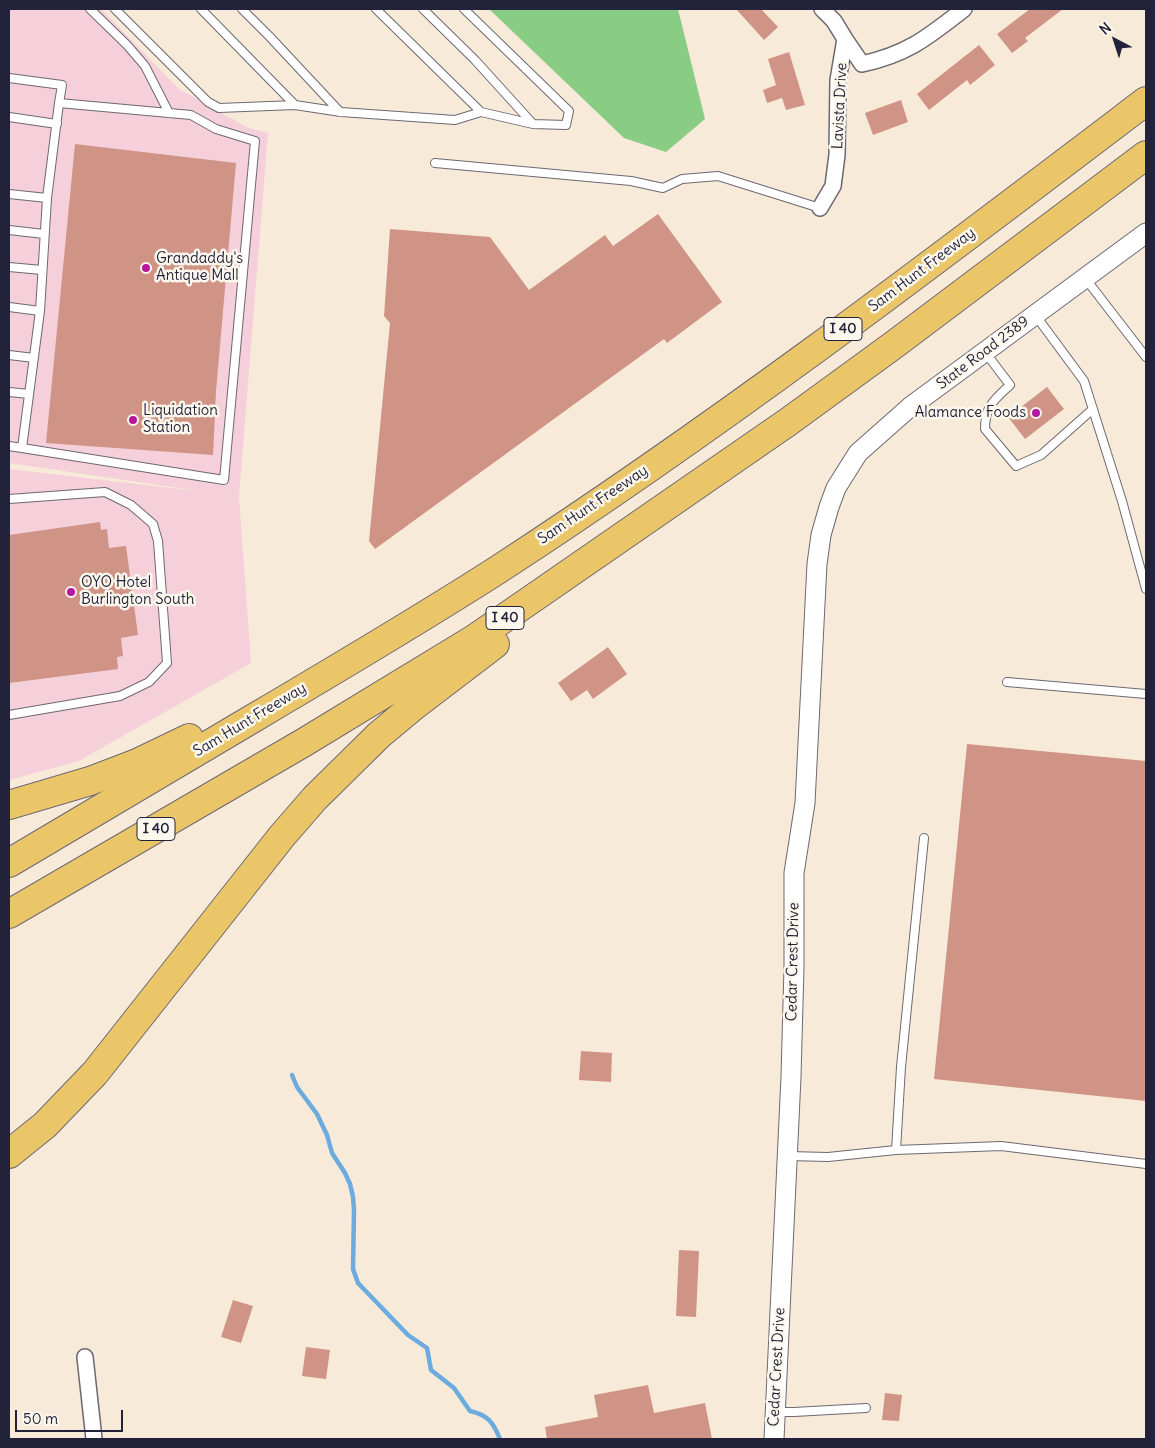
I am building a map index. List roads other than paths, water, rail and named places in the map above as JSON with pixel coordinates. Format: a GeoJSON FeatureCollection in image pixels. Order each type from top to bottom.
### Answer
{"type":"FeatureCollection","features":[{"type":"Feature","properties":{"kind":"highway","name":"Sam Hunt Freeway"},"geometry":{"type":"LineString","coordinates":[[9,863],[400,632],[626,484],[916,275],[1146,101]]}},
{"type":"Feature","properties":{"kind":"highway","name":"I 40"},"geometry":{"type":"LineString","coordinates":[[9,914],[303,743],[474,638],[700,483],[895,344],[1146,155]]}},
{"type":"Feature","properties":{"kind":"highway"},"geometry":{"type":"LineString","coordinates":[[9,1154],[45,1125],[95,1073],[282,836],[315,798],[346,767],[415,705],[700,483]]}},
{"type":"Feature","properties":{"kind":"highway"},"geometry":{"type":"LineString","coordinates":[[9,805],[90,781],[137,763],[357,657]]}},
{"type":"Feature","properties":{"kind":"street"},"geometry":{"type":"LineString","coordinates":[[822,9],[834,21],[862,64],[883,60],[903,52],[922,41],[964,9]]}},
{"type":"Feature","properties":{"kind":"street","name":"Lavista Drive"},"geometry":{"type":"LineString","coordinates":[[820,208],[833,186],[837,155],[838,80],[845,39]]}},
{"type":"Feature","properties":{"kind":"street","name":"State Road 2389"},"geometry":{"type":"LineString","coordinates":[[836,488],[858,454],[910,407],[1146,233]]}},
{"type":"Feature","properties":{"kind":"street","name":"Cedar Crest Drive"},"geometry":{"type":"LineString","coordinates":[[774,1439],[788,1156],[794,967],[794,873],[805,803],[817,564],[821,535],[836,488]]}},
{"type":"Feature","properties":{"kind":"street"},"geometry":{"type":"LineString","coordinates":[[85,1357],[94,1439]]}},
{"type":"Feature","properties":{"kind":"lane"},"geometry":{"type":"LineString","coordinates":[[90,9],[127,45],[145,66],[169,113]]}},
{"type":"Feature","properties":{"kind":"lane"},"geometry":{"type":"LineString","coordinates":[[115,9],[208,102],[219,108],[295,105],[341,112],[455,120],[481,112],[533,124],[566,125],[569,111],[464,9]]}},
{"type":"Feature","properties":{"kind":"lane"},"geometry":{"type":"LineString","coordinates":[[201,9],[295,105]]}},
{"type":"Feature","properties":{"kind":"lane"},"geometry":{"type":"LineString","coordinates":[[242,9],[341,112]]}},
{"type":"Feature","properties":{"kind":"lane"},"geometry":{"type":"LineString","coordinates":[[376,9],[481,112]]}},
{"type":"Feature","properties":{"kind":"lane"},"geometry":{"type":"LineString","coordinates":[[423,9],[475,60],[533,124]]}},
{"type":"Feature","properties":{"kind":"lane"},"geometry":{"type":"LineString","coordinates":[[9,78],[62,84],[47,198],[40,310],[22,448]]}},
{"type":"Feature","properties":{"kind":"lane"},"geometry":{"type":"LineString","coordinates":[[9,446],[224,480],[255,141],[216,130],[192,115],[59,103]]}},
{"type":"Feature","properties":{"kind":"lane"},"geometry":{"type":"LineString","coordinates":[[9,118],[56,124]]}},
{"type":"Feature","properties":{"kind":"lane"},"geometry":{"type":"LineString","coordinates":[[435,163],[631,181],[663,188],[682,179],[718,176],[820,208]]}},
{"type":"Feature","properties":{"kind":"lane"},"geometry":{"type":"LineString","coordinates":[[9,194],[47,198]]}},
{"type":"Feature","properties":{"kind":"lane"},"geometry":{"type":"LineString","coordinates":[[9,230],[44,234]]}},
{"type":"Feature","properties":{"kind":"lane"},"geometry":{"type":"LineString","coordinates":[[9,267],[42,270]]}},
{"type":"Feature","properties":{"kind":"lane"},"geometry":{"type":"LineString","coordinates":[[1085,278],[1146,356]]}},
{"type":"Feature","properties":{"kind":"lane"},"geometry":{"type":"LineString","coordinates":[[9,307],[40,310]]}},
{"type":"Feature","properties":{"kind":"lane"},"geometry":{"type":"LineString","coordinates":[[1035,314],[1084,381],[1122,501],[1146,589]]}},
{"type":"Feature","properties":{"kind":"lane"},"geometry":{"type":"LineString","coordinates":[[985,352],[1010,385],[990,405],[985,415],[984,429],[1016,466],[1041,455],[1093,409]]}},
{"type":"Feature","properties":{"kind":"lane"},"geometry":{"type":"LineString","coordinates":[[9,355],[34,358]]}},
{"type":"Feature","properties":{"kind":"lane"},"geometry":{"type":"LineString","coordinates":[[9,392],[29,394]]}},
{"type":"Feature","properties":{"kind":"lane"},"geometry":{"type":"LineString","coordinates":[[9,499],[105,492],[131,505],[153,524],[158,541],[167,663],[149,682],[120,696],[9,715]]}},
{"type":"Feature","properties":{"kind":"lane"},"geometry":{"type":"LineString","coordinates":[[1007,682],[1146,694]]}},
{"type":"Feature","properties":{"kind":"lane"},"geometry":{"type":"LineString","coordinates":[[896,1150],[901,1067],[924,838]]}},
{"type":"Feature","properties":{"kind":"lane"},"geometry":{"type":"LineString","coordinates":[[788,1156],[828,1157],[896,1150],[1001,1146],[1146,1164]]}},
{"type":"Feature","properties":{"kind":"lane"},"geometry":{"type":"LineString","coordinates":[[775,1412],[866,1408]]}},
{"type":"Feature","properties":{"kind":"waterway"},"geometry":{"type":"LineString","coordinates":[[292,1075],[297,1087],[317,1114],[327,1135],[332,1153],[350,1184],[354,1210],[353,1269],[358,1283],[408,1335],[427,1348],[431,1370],[454,1388],[470,1411],[486,1417],[495,1428],[500,1439]]}},
{"type":"Feature","properties":{"kind":"place","name":"Grandaddy's Antique Mall"},"geometry":{"type":"Point","coordinates":[146,268]}},
{"type":"Feature","properties":{"kind":"place","name":"Alamance Foods"},"geometry":{"type":"Point","coordinates":[1036,413]}},
{"type":"Feature","properties":{"kind":"place","name":"Liquidation Station"},"geometry":{"type":"Point","coordinates":[133,420]}},
{"type":"Feature","properties":{"kind":"place","name":"OYO Hotel Burlington South"},"geometry":{"type":"Point","coordinates":[71,592]}}]}
